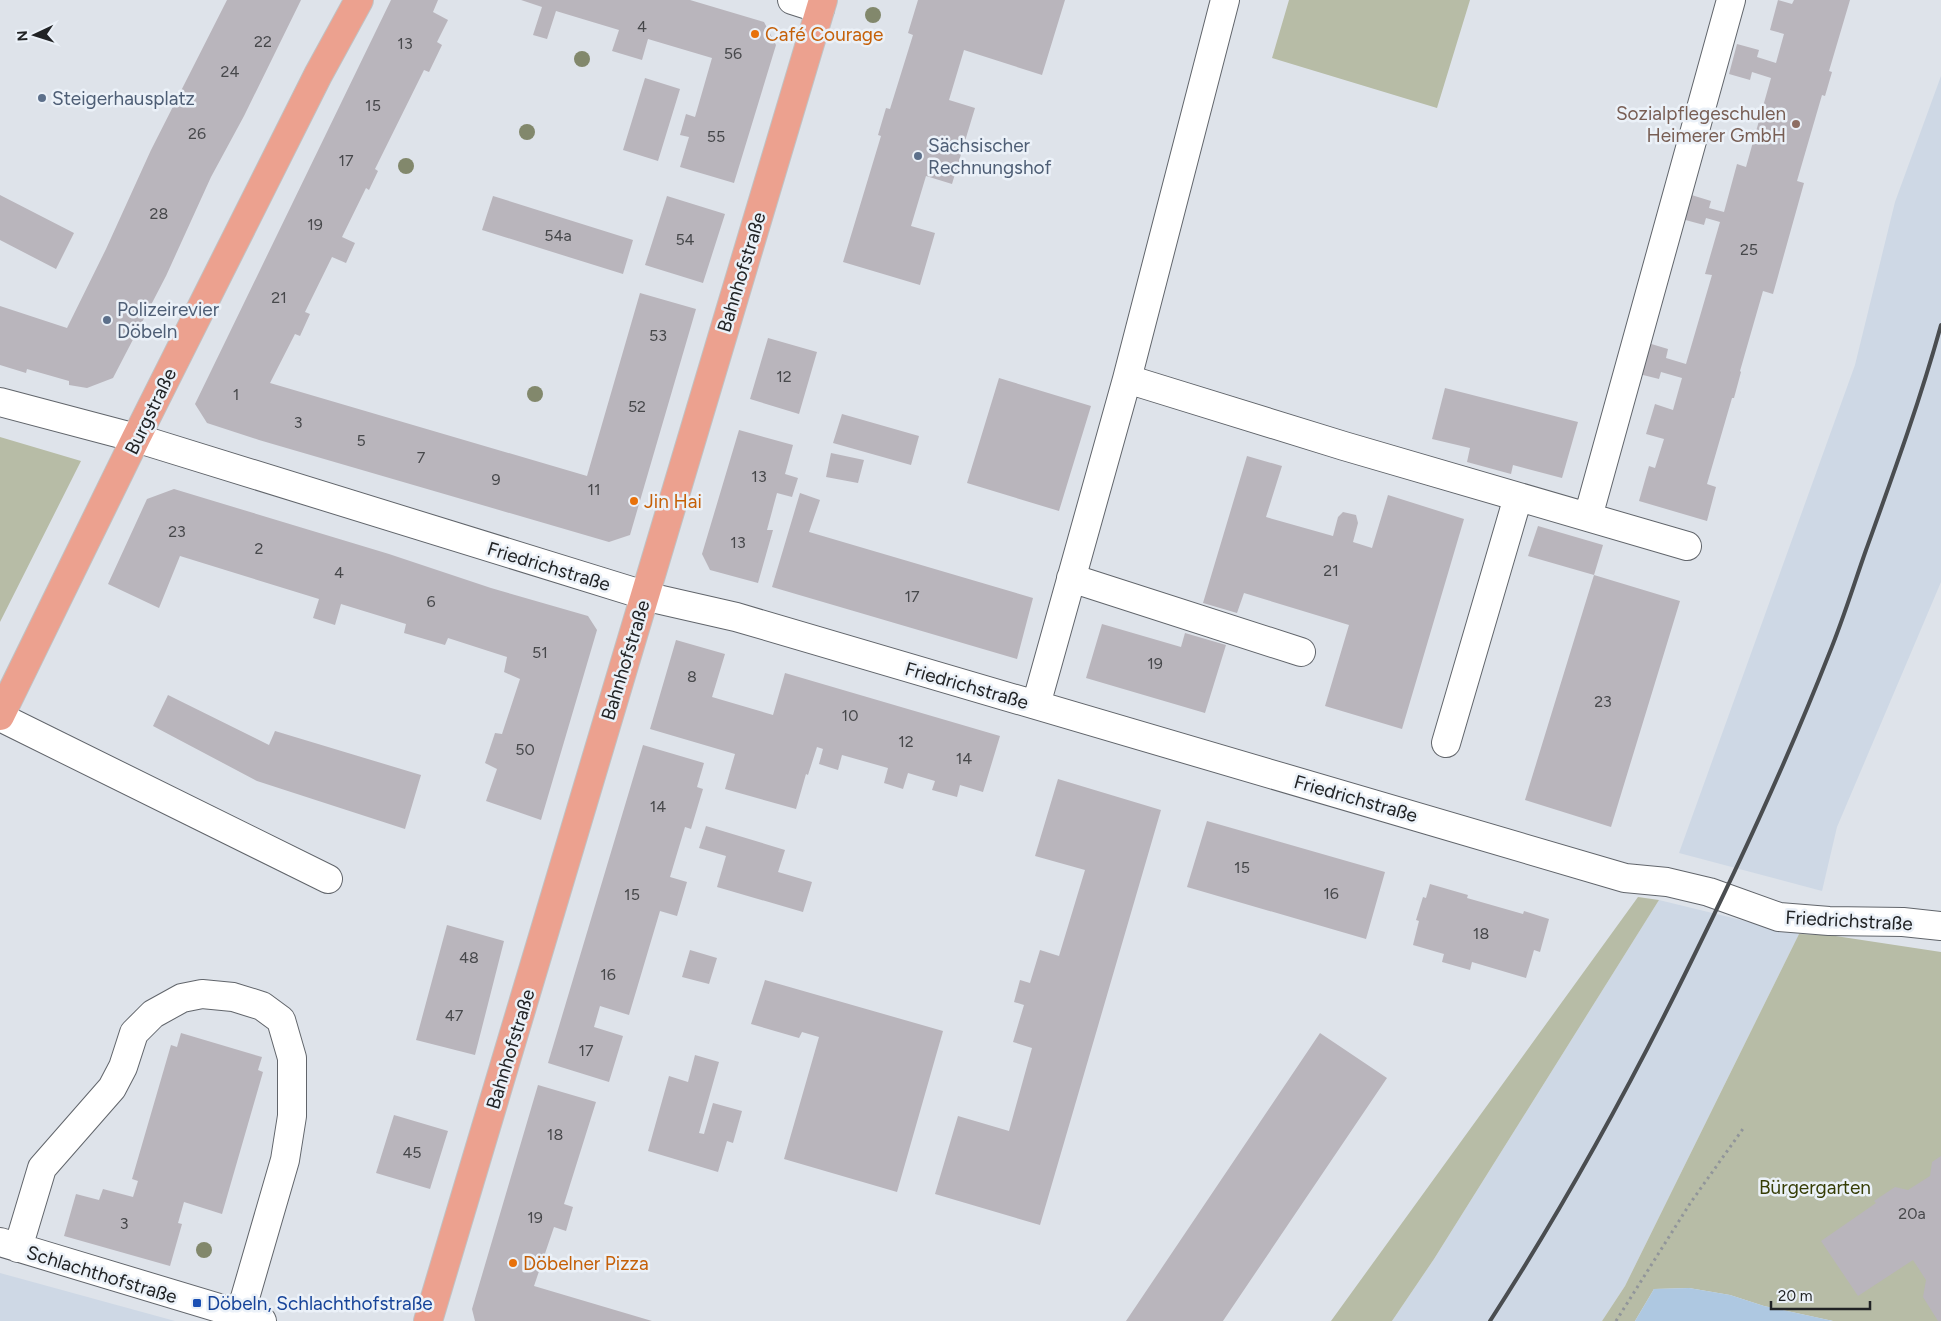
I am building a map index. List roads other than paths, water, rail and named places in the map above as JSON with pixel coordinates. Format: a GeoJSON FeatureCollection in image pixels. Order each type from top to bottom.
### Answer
{"type":"FeatureCollection","features":[{"type":"Feature","properties":{"kind":"main road","name":"Burgstraße"},"geometry":{"type":"LineString","coordinates":[[0,717],[136,438],[318,75],[358,0]]}},
{"type":"Feature","properties":{"kind":"main road","name":"Bahnhofstraße"},"geometry":{"type":"LineString","coordinates":[[428,1321],[821,4]]}},
{"type":"Feature","properties":{"kind":"street"},"geometry":{"type":"LineString","coordinates":[[792,0],[821,4]]}},
{"type":"Feature","properties":{"kind":"street"},"geometry":{"type":"LineString","coordinates":[[1036,705],[1127,379],[1225,0]]}},
{"type":"Feature","properties":{"kind":"street"},"geometry":{"type":"LineString","coordinates":[[1588,517],[1731,0]]}},
{"type":"Feature","properties":{"kind":"street"},"geometry":{"type":"LineString","coordinates":[[1127,379],[1344,446],[1687,546]]}},
{"type":"Feature","properties":{"kind":"street","name":"Friedrichstraße"},"geometry":{"type":"LineString","coordinates":[[0,402],[136,438],[644,595],[736,617],[1625,878],[1667,882],[1709,892],[1779,917],[1829,921],[1903,922],[1941,926]]}},
{"type":"Feature","properties":{"kind":"street"},"geometry":{"type":"LineString","coordinates":[[1446,743],[1518,497]]}},
{"type":"Feature","properties":{"kind":"street"},"geometry":{"type":"LineString","coordinates":[[1071,578],[1301,652]]}},
{"type":"Feature","properties":{"kind":"street"},"geometry":{"type":"LineString","coordinates":[[0,717],[328,878]]}},
{"type":"Feature","properties":{"kind":"street"},"geometry":{"type":"LineString","coordinates":[[9,1245],[42,1168],[112,1088],[123,1067],[134,1033],[153,1014],[182,998],[202,994],[233,997],[262,1006],[281,1020],[292,1058],[292,1116],[285,1160],[251,1318]]}},
{"type":"Feature","properties":{"kind":"street","name":"Schlachthofstraße"},"geometry":{"type":"LineString","coordinates":[[9,1245],[251,1318]]}},
{"type":"Feature","properties":{"kind":"water"},"geometry":{"type":"Polygon","coordinates":[[[1689,1288],[1730,1295],[1764,1306],[1833,1321],[1635,1321],[1654,1289],[1689,1288]]]}},
{"type":"Feature","properties":{"kind":"railway"},"geometry":{"type":"LineString","coordinates":[[1490,1321],[1569,1192],[1642,1060],[1725,892],[1761,814],[1813,694],[1839,628],[1906,438],[1941,325]]}},
{"type":"Feature","properties":{"kind":"place","name":"Café Courage"},"geometry":{"type":"Point","coordinates":[755,34]}},
{"type":"Feature","properties":{"kind":"place","name":"Steigerhausplatz"},"geometry":{"type":"Point","coordinates":[42,98]}},
{"type":"Feature","properties":{"kind":"place","name":"Sozialpflegeschulen Heimerer GmbH"},"geometry":{"type":"Point","coordinates":[1796,124]}},
{"type":"Feature","properties":{"kind":"place","name":"Sächsischer Rechnungshof"},"geometry":{"type":"Point","coordinates":[918,156]}},
{"type":"Feature","properties":{"kind":"place","name":"Polizeirevier Döbeln"},"geometry":{"type":"Point","coordinates":[107,320]}},
{"type":"Feature","properties":{"kind":"place","name":"Jin Hai"},"geometry":{"type":"Point","coordinates":[634,501]}},
{"type":"Feature","properties":{"kind":"place","name":"Döbelner Pizza"},"geometry":{"type":"Point","coordinates":[513,1263]}},
{"type":"Feature","properties":{"kind":"place","name":"Döbeln, Schlachthofstraße"},"geometry":{"type":"Point","coordinates":[197,1303]}},
{"type":"Feature","properties":{"kind":"park label","name":"Bürgergarten"},"geometry":{"type":"Point","coordinates":[1815,1187]}}]}
